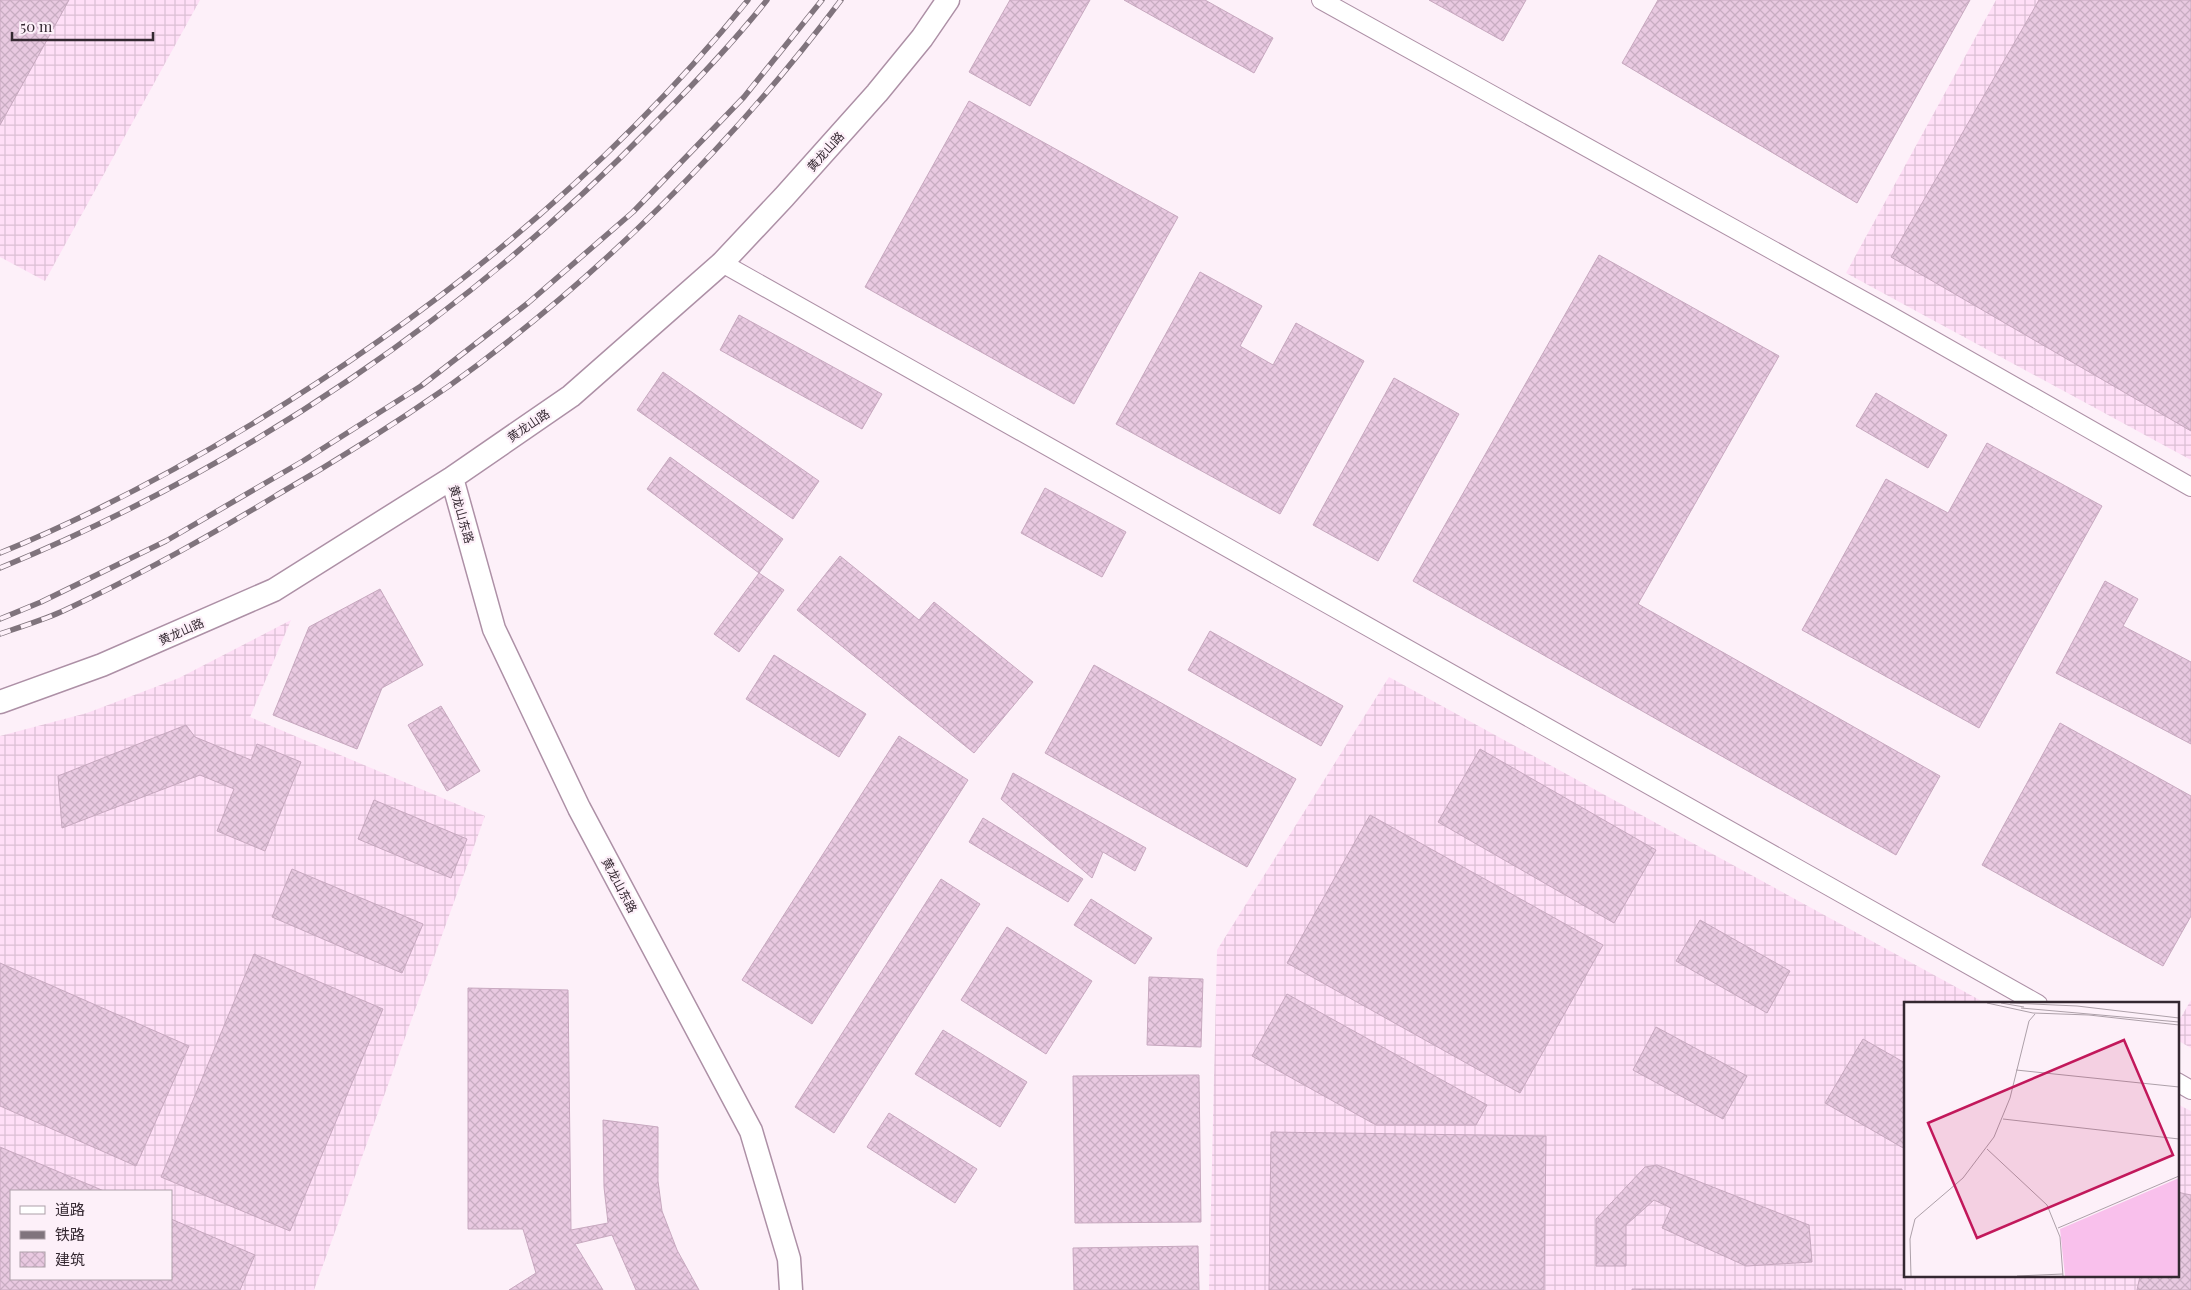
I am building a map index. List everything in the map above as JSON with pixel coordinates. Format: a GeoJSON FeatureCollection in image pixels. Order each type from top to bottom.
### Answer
{"type":"FeatureCollection","features":[{"type":"Feature","properties":{"kind":"street","name":"黄龙山路"},"geometry":{"type":"LineString","coordinates":[[0,702],[102,665],[274,590],[452,478],[571,396],[722,263],[784,197],[876,93],[922,38],[948,0]]}},
{"type":"Feature","properties":{"kind":"street"},"geometry":{"type":"LineString","coordinates":[[1321,0],[1893,317],[2191,486]]}},
{"type":"Feature","properties":{"kind":"street"},"geometry":{"type":"LineString","coordinates":[[722,263],[2034,1002]]}},
{"type":"Feature","properties":{"kind":"street","name":"黄龙山东路"},"geometry":{"type":"LineString","coordinates":[[452,478],[498,638],[579,808],[751,1130],[789,1259],[791,1290]]}},
{"type":"Feature","properties":{"kind":"street"},"geometry":{"type":"LineString","coordinates":[[2178,1083],[2191,1090]]}},
{"type":"Feature","properties":{"kind":"shaded area"},"geometry":{"type":"Polygon","coordinates":[[[0,0],[200,0],[45,281],[0,257],[0,0]]]}},
{"type":"Feature","properties":{"kind":"shaded area"},"geometry":{"type":"Polygon","coordinates":[[[1996,0],[2191,0],[2191,460],[1846,273],[1996,0]]]}},
{"type":"Feature","properties":{"kind":"shaded area"},"geometry":{"type":"Polygon","coordinates":[[[291,620],[250,717],[485,816],[314,1290],[0,1290],[0,736],[87,713],[179,678],[291,620]]]}},
{"type":"Feature","properties":{"kind":"shaded area"},"geometry":{"type":"Polygon","coordinates":[[[1389,677],[1983,1002],[1904,1002],[1904,1278],[2178,1278],[2178,1104],[2191,1111],[2191,1290],[1209,1290],[1217,950],[1389,677]]]}},
{"type":"Feature","properties":{"kind":"shaded area"},"geometry":{"type":"Polygon","coordinates":[[[2191,1000],[2191,1048],[2178,1041],[2178,1022],[2191,1000]]]}},
{"type":"Feature","properties":{"kind":"building"},"geometry":{"type":"Polygon","coordinates":[[[0,0],[69,0],[0,125],[0,0]]]}},
{"type":"Feature","properties":{"kind":"building"},"geometry":{"type":"Polygon","coordinates":[[[1010,0],[1090,0],[1030,106],[969,72],[1010,0]]]}},
{"type":"Feature","properties":{"kind":"building"},"geometry":{"type":"Polygon","coordinates":[[[1124,0],[1205,0],[1273,38],[1254,73],[1124,0]]]}},
{"type":"Feature","properties":{"kind":"building"},"geometry":{"type":"Polygon","coordinates":[[[1429,0],[1526,0],[1503,41],[1429,0]]]}},
{"type":"Feature","properties":{"kind":"building"},"geometry":{"type":"Polygon","coordinates":[[[1658,0],[1970,0],[1857,203],[1622,63],[1658,0]]]}},
{"type":"Feature","properties":{"kind":"building"},"geometry":{"type":"Polygon","coordinates":[[[2039,0],[2191,0],[2191,431],[1891,257],[2039,0]]]}},
{"type":"Feature","properties":{"kind":"building"},"geometry":{"type":"Polygon","coordinates":[[[969,101],[1178,217],[1074,404],[865,287],[969,101]]]}},
{"type":"Feature","properties":{"kind":"building"},"geometry":{"type":"Polygon","coordinates":[[[1599,255],[1779,356],[1638,604],[1940,776],[1896,855],[1413,581],[1599,255]]]}},
{"type":"Feature","properties":{"kind":"building"},"geometry":{"type":"Polygon","coordinates":[[[1200,272],[1262,306],[1240,346],[1273,365],[1296,323],[1364,361],[1280,514],[1116,424],[1200,272]]]}},
{"type":"Feature","properties":{"kind":"building"},"geometry":{"type":"Polygon","coordinates":[[[739,315],[882,394],[862,429],[720,350],[739,315]]]}},
{"type":"Feature","properties":{"kind":"building"},"geometry":{"type":"Polygon","coordinates":[[[663,372],[819,481],[793,519],[637,410],[663,372]]]}},
{"type":"Feature","properties":{"kind":"building"},"geometry":{"type":"Polygon","coordinates":[[[1394,378],[1459,414],[1378,561],[1313,525],[1394,378]]]}},
{"type":"Feature","properties":{"kind":"building"},"geometry":{"type":"Polygon","coordinates":[[[1876,393],[1947,435],[1928,468],[1856,426],[1876,393]]]}},
{"type":"Feature","properties":{"kind":"building"},"geometry":{"type":"Polygon","coordinates":[[[1987,443],[2102,506],[1979,728],[1802,630],[1886,479],[1948,513],[1987,443]]]}},
{"type":"Feature","properties":{"kind":"building"},"geometry":{"type":"Polygon","coordinates":[[[670,457],[783,539],[759,573],[647,489],[670,457]]]}},
{"type":"Feature","properties":{"kind":"building"},"geometry":{"type":"Polygon","coordinates":[[[1045,488],[1126,532],[1102,577],[1021,533],[1045,488]]]}},
{"type":"Feature","properties":{"kind":"building"},"geometry":{"type":"Polygon","coordinates":[[[840,556],[919,620],[934,602],[1033,682],[974,753],[797,610],[840,556]]]}},
{"type":"Feature","properties":{"kind":"building"},"geometry":{"type":"Polygon","coordinates":[[[759,573],[784,590],[739,652],[714,634],[759,573]]]}},
{"type":"Feature","properties":{"kind":"building"},"geometry":{"type":"Polygon","coordinates":[[[2105,581],[2138,599],[2123,626],[2191,662],[2191,744],[2056,673],[2105,581]]]}},
{"type":"Feature","properties":{"kind":"building"},"geometry":{"type":"Polygon","coordinates":[[[380,589],[423,665],[382,688],[357,749],[273,715],[309,627],[380,589]]]}},
{"type":"Feature","properties":{"kind":"building"},"geometry":{"type":"Polygon","coordinates":[[[1210,631],[1343,706],[1321,746],[1188,670],[1210,631]]]}},
{"type":"Feature","properties":{"kind":"building"},"geometry":{"type":"Polygon","coordinates":[[[774,655],[866,714],[839,757],[746,699],[774,655]]]}},
{"type":"Feature","properties":{"kind":"building"},"geometry":{"type":"Polygon","coordinates":[[[1094,665],[1296,779],[1247,867],[1045,753],[1094,665]]]}},
{"type":"Feature","properties":{"kind":"building"},"geometry":{"type":"Polygon","coordinates":[[[441,706],[480,771],[447,791],[408,725],[441,706]]]}},
{"type":"Feature","properties":{"kind":"building"},"geometry":{"type":"Polygon","coordinates":[[[2060,723],[2191,796],[2191,916],[2163,966],[1982,865],[2060,723]]]}},
{"type":"Feature","properties":{"kind":"building"},"geometry":{"type":"Polygon","coordinates":[[[186,725],[195,737],[251,760],[257,744],[301,762],[265,851],[217,831],[234,789],[200,775],[62,828],[58,776],[186,725]]]}},
{"type":"Feature","properties":{"kind":"building"},"geometry":{"type":"Polygon","coordinates":[[[899,736],[968,780],[812,1024],[742,980],[899,736]]]}},
{"type":"Feature","properties":{"kind":"building"},"geometry":{"type":"Polygon","coordinates":[[[1480,749],[1656,850],[1614,923],[1438,822],[1480,749]]]}},
{"type":"Feature","properties":{"kind":"building"},"geometry":{"type":"Polygon","coordinates":[[[1013,773],[1146,848],[1135,871],[1103,852],[1092,878],[1001,799],[1013,773]]]}},
{"type":"Feature","properties":{"kind":"building"},"geometry":{"type":"Polygon","coordinates":[[[374,800],[467,839],[451,878],[358,839],[374,800]]]}},
{"type":"Feature","properties":{"kind":"building"},"geometry":{"type":"Polygon","coordinates":[[[1370,815],[1603,945],[1520,1093],[1287,963],[1370,815]]]}},
{"type":"Feature","properties":{"kind":"building"},"geometry":{"type":"Polygon","coordinates":[[[983,818],[1083,879],[1068,902],[969,842],[983,818]]]}},
{"type":"Feature","properties":{"kind":"building"},"geometry":{"type":"Polygon","coordinates":[[[292,869],[423,924],[402,973],[272,917],[292,869]]]}},
{"type":"Feature","properties":{"kind":"building"},"geometry":{"type":"Polygon","coordinates":[[[941,879],[980,904],[834,1133],[795,1107],[941,879]]]}},
{"type":"Feature","properties":{"kind":"building"},"geometry":{"type":"Polygon","coordinates":[[[1091,899],[1152,938],[1135,964],[1074,925],[1091,899]]]}},
{"type":"Feature","properties":{"kind":"building"},"geometry":{"type":"Polygon","coordinates":[[[1700,920],[1790,971],[1767,1013],[1676,961],[1700,920]]]}},
{"type":"Feature","properties":{"kind":"building"},"geometry":{"type":"Polygon","coordinates":[[[1007,927],[1092,981],[1046,1054],[961,1000],[1007,927]]]}},
{"type":"Feature","properties":{"kind":"building"},"geometry":{"type":"Polygon","coordinates":[[[254,954],[383,1009],[290,1231],[161,1177],[254,954]]]}},
{"type":"Feature","properties":{"kind":"building"},"geometry":{"type":"Polygon","coordinates":[[[0,963],[189,1046],[136,1166],[0,1106],[0,963]]]}},
{"type":"Feature","properties":{"kind":"building"},"geometry":{"type":"Polygon","coordinates":[[[1149,977],[1203,979],[1201,1047],[1147,1045],[1149,977]]]}},
{"type":"Feature","properties":{"kind":"building"},"geometry":{"type":"Polygon","coordinates":[[[468,988],[568,990],[571,1230],[608,1223],[604,1187],[603,1120],[658,1127],[658,1181],[662,1211],[677,1250],[699,1290],[636,1290],[612,1235],[575,1244],[603,1290],[509,1290],[536,1273],[523,1229],[468,1229],[468,988]]]}},
{"type":"Feature","properties":{"kind":"building"},"geometry":{"type":"Polygon","coordinates":[[[1287,994],[1487,1105],[1476,1125],[1376,1125],[1252,1056],[1287,994]]]}},
{"type":"Feature","properties":{"kind":"building"},"geometry":{"type":"Polygon","coordinates":[[[1656,1027],[1747,1076],[1723,1119],[1633,1070],[1656,1027]]]}},
{"type":"Feature","properties":{"kind":"building"},"geometry":{"type":"Polygon","coordinates":[[[943,1030],[1027,1082],[1000,1127],[915,1074],[943,1030]]]}},
{"type":"Feature","properties":{"kind":"building"},"geometry":{"type":"Polygon","coordinates":[[[1863,1039],[1904,1062],[1904,1148],[1825,1103],[1863,1039]]]}},
{"type":"Feature","properties":{"kind":"building"},"geometry":{"type":"Polygon","coordinates":[[[1199,1075],[1201,1222],[1075,1223],[1073,1076],[1199,1075]]]}},
{"type":"Feature","properties":{"kind":"building"},"geometry":{"type":"Polygon","coordinates":[[[889,1113],[977,1169],[955,1203],[867,1147],[889,1113]]]}},
{"type":"Feature","properties":{"kind":"building"},"geometry":{"type":"Polygon","coordinates":[[[1271,1132],[1546,1136],[1544,1290],[1269,1290],[1271,1132]]]}},
{"type":"Feature","properties":{"kind":"building"},"geometry":{"type":"Polygon","coordinates":[[[0,1147],[102,1190],[10,1190],[10,1280],[172,1280],[172,1219],[255,1255],[240,1290],[0,1290],[0,1147]]]}},
{"type":"Feature","properties":{"kind":"building"},"geometry":{"type":"Polygon","coordinates":[[[1657,1165],[1809,1225],[1812,1262],[1746,1266],[1662,1228],[1671,1208],[1654,1200],[1626,1225],[1626,1266],[1596,1266],[1596,1219],[1645,1167],[1657,1165]]]}},
{"type":"Feature","properties":{"kind":"building"},"geometry":{"type":"Polygon","coordinates":[[[2178,1192],[2191,1195],[2191,1290],[2137,1290],[2140,1278],[2178,1278],[2178,1192]]]}},
{"type":"Feature","properties":{"kind":"building"},"geometry":{"type":"Polygon","coordinates":[[[1198,1246],[1199,1290],[1074,1290],[1073,1248],[1198,1246]]]}},
{"type":"Feature","properties":{"kind":"building"},"geometry":{"type":"Polygon","coordinates":[[[1902,1289],[1902,1290],[1632,1290],[1902,1289]]]}},
{"type":"Feature","properties":{"kind":"railway"},"geometry":{"type":"LineString","coordinates":[[0,553],[65,525],[191,460],[252,424],[389,334],[455,285],[580,179],[639,122],[695,62],[748,0]]}},
{"type":"Feature","properties":{"kind":"railway"},"geometry":{"type":"LineString","coordinates":[[0,568],[91,528],[179,483],[266,434],[349,380],[430,322],[507,260],[582,194],[697,79],[767,0]]}},
{"type":"Feature","properties":{"kind":"railway"},"geometry":{"type":"LineString","coordinates":[[0,619],[41,602],[166,541],[303,461],[421,386],[528,303],[633,212],[744,97],[822,0]]}},
{"type":"Feature","properties":{"kind":"railway"},"geometry":{"type":"LineString","coordinates":[[0,634],[65,610],[146,570],[225,526],[386,429],[449,386],[504,345],[609,256],[708,158],[799,54],[841,0]]}}]}
